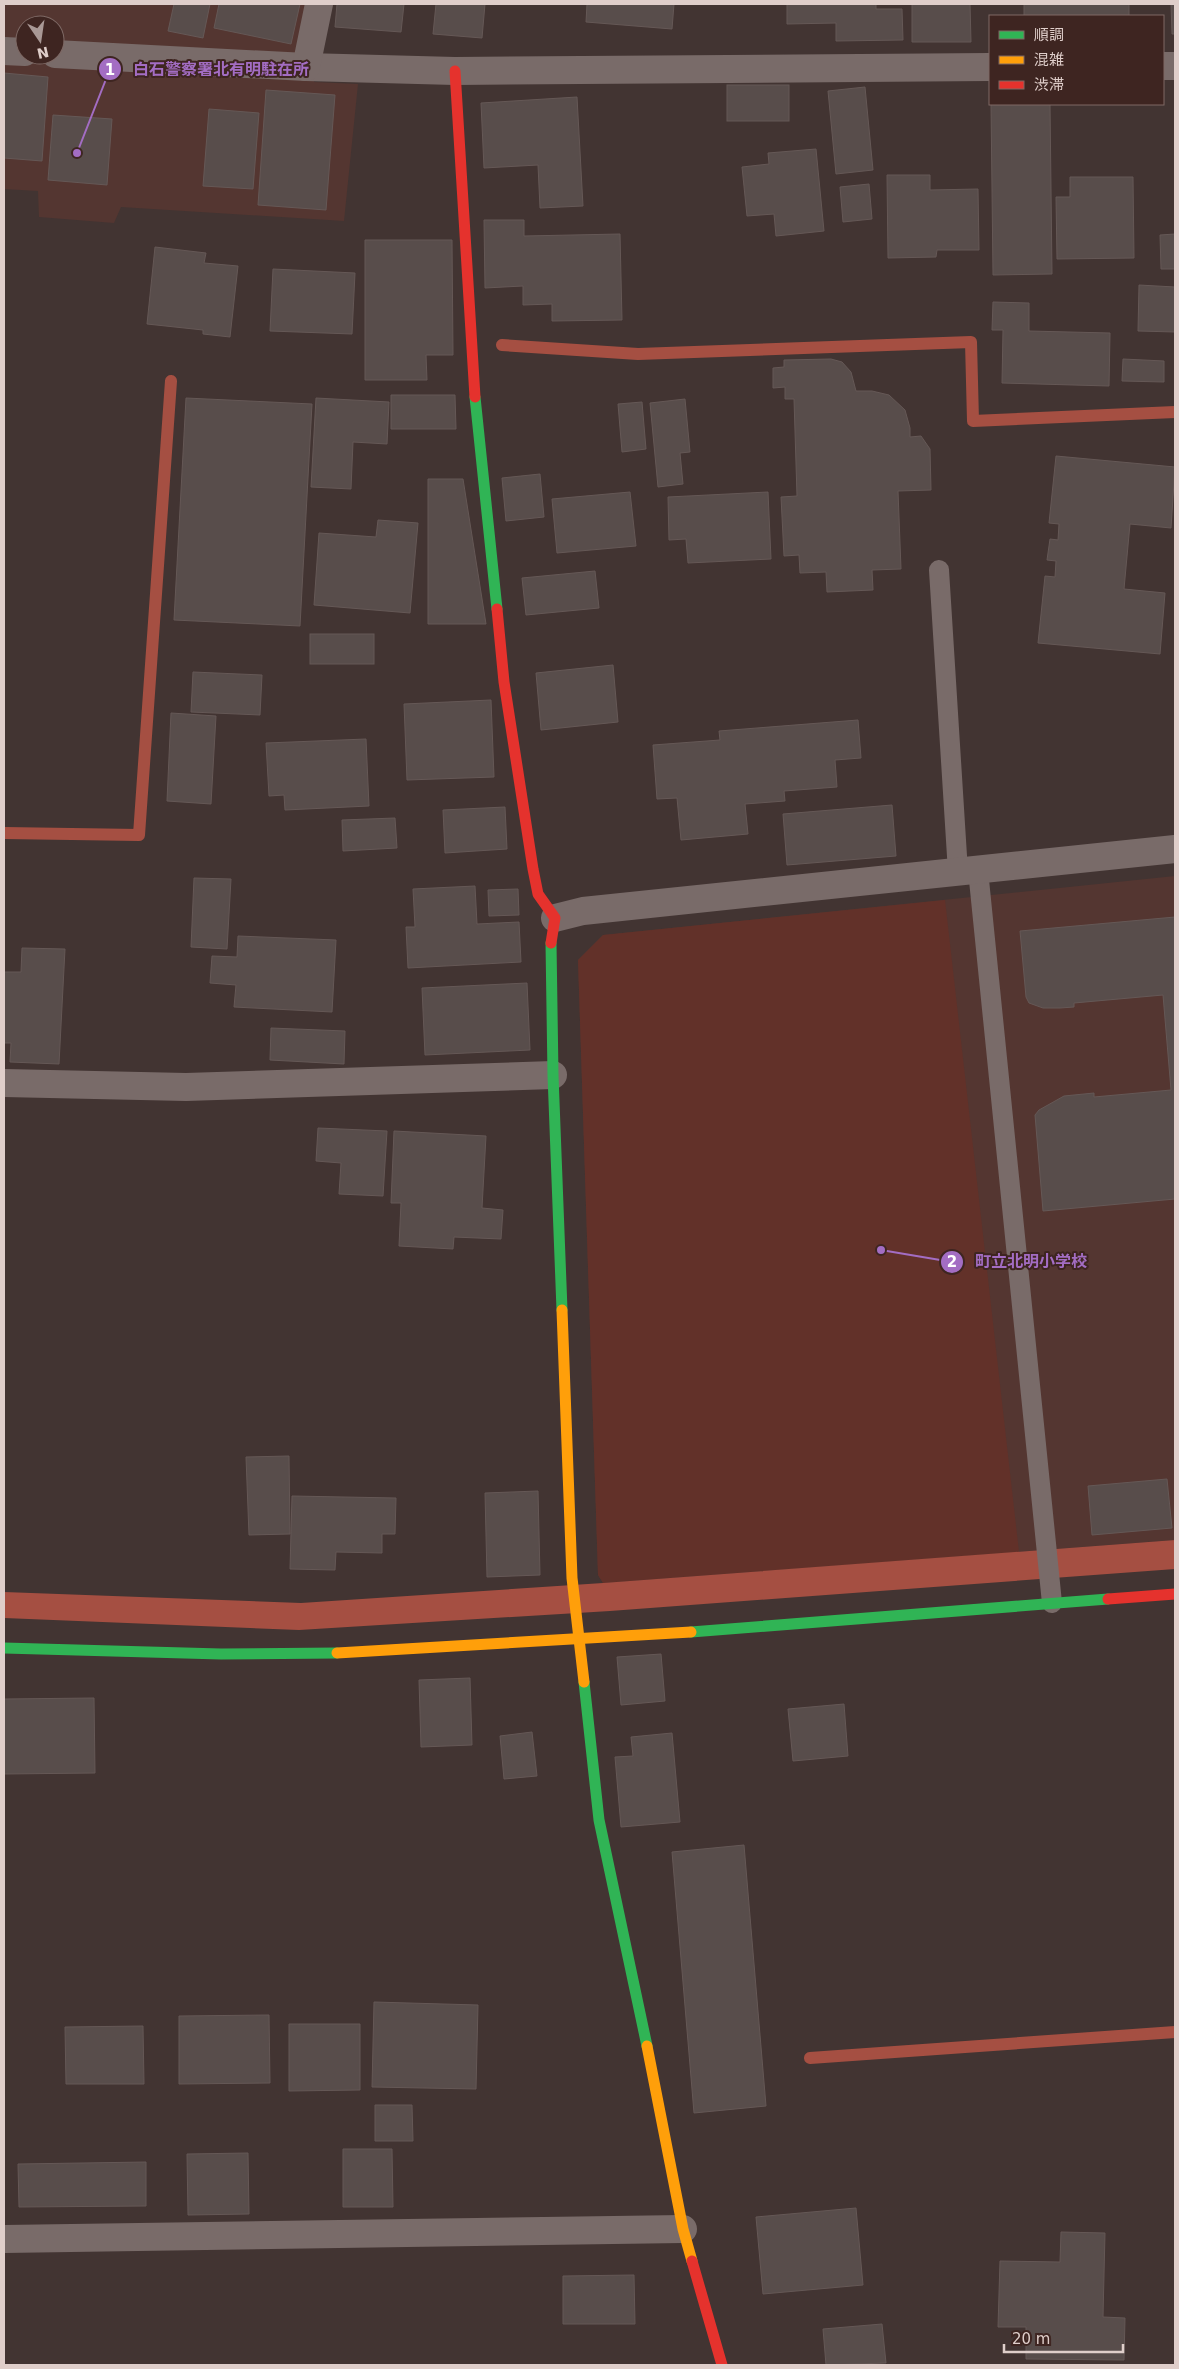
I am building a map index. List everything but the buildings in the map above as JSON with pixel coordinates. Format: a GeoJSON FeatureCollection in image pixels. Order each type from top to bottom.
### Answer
{"type":"FeatureCollection","features":[{"type":"Feature","properties":{"kind":"street"},"geometry":{"type":"LineString","coordinates":[[306,67],[319,4]]}},
{"type":"Feature","properties":{"kind":"street"},"geometry":{"type":"LineString","coordinates":[[65,55],[306,67],[455,71],[989,68]]}},
{"type":"Feature","properties":{"kind":"street"},"geometry":{"type":"LineString","coordinates":[[455,71],[472,371],[504,682],[538,894],[555,918],[551,945],[553,1076],[572,1578],[577,1639],[599,1820],[629,1957],[683,2229],[722,2365]]}},
{"type":"Feature","properties":{"kind":"street"},"geometry":{"type":"LineString","coordinates":[[555,918],[583,911],[1175,850]]}},
{"type":"Feature","properties":{"kind":"street"},"geometry":{"type":"LineString","coordinates":[[4,1083],[186,1087],[553,1076]]}},
{"type":"Feature","properties":{"kind":"street"},"geometry":{"type":"LineString","coordinates":[[4,1648],[183,1653],[349,1653],[577,1639],[1051,1596],[1175,1594]]}},
{"type":"Feature","properties":{"kind":"street"},"geometry":{"type":"LineString","coordinates":[[4,2239],[683,2229]]}},
{"type":"Feature","properties":{"kind":"lane"},"geometry":{"type":"LineString","coordinates":[[939,570],[968,871],[1051,1596]]}},
{"type":"Feature","properties":{"kind":"shaded area"},"geometry":{"type":"Polygon","coordinates":[[[4,4],[333,4],[314,82],[358,84],[344,221],[121,207],[114,223],[39,217],[38,191],[4,189],[4,4]]]}},
{"type":"Feature","properties":{"kind":"shaded area"},"geometry":{"type":"Polygon","coordinates":[[[1175,876],[1175,1540],[603,1583],[598,1575],[578,960],[603,935],[1175,876]]]}},
{"type":"Feature","properties":{"kind":"shaded area"},"geometry":{"type":"Polygon","coordinates":[[[945,900],[1019,1552],[603,1583],[598,1575],[578,960],[603,935],[945,900]]]}},
{"type":"Feature","properties":{"kind":"shaded area"},"geometry":{"type":"Polygon","coordinates":[[[1175,1540],[1175,1569],[610,1611],[299,1630],[4,1618],[4,1592],[301,1603],[603,1583],[1175,1540]]]}},
{"type":"Feature","properties":{"kind":"waterway"},"geometry":{"type":"LineString","coordinates":[[502,345],[638,354],[971,342],[973,421],[1175,412]]}},
{"type":"Feature","properties":{"kind":"waterway"},"geometry":{"type":"LineString","coordinates":[[4,833],[139,835],[171,381]]}},
{"type":"Feature","properties":{"kind":"waterway"},"geometry":{"type":"LineString","coordinates":[[810,2058],[1175,2032]]}},
{"type":"Feature","properties":{"kind":"traffic: fast"},"geometry":{"type":"LineString","coordinates":[[475,397],[497,609]]}},
{"type":"Feature","properties":{"kind":"traffic: fast"},"geometry":{"type":"LineString","coordinates":[[551,943],[553,1075],[562,1310]]}},
{"type":"Feature","properties":{"kind":"traffic: fast"},"geometry":{"type":"LineString","coordinates":[[691,1632],[1108,1599]]}},
{"type":"Feature","properties":{"kind":"traffic: fast"},"geometry":{"type":"LineString","coordinates":[[4,1648],[221,1654],[337,1653]]}},
{"type":"Feature","properties":{"kind":"traffic: fast"},"geometry":{"type":"LineString","coordinates":[[584,1682],[599,1820],[647,2046]]}},
{"type":"Feature","properties":{"kind":"traffic: slow"},"geometry":{"type":"LineString","coordinates":[[562,1310],[572,1578],[584,1682]]}},
{"type":"Feature","properties":{"kind":"traffic: slow"},"geometry":{"type":"LineString","coordinates":[[337,1653],[691,1632]]}},
{"type":"Feature","properties":{"kind":"traffic: slow"},"geometry":{"type":"LineString","coordinates":[[647,2046],[683,2229],[692,2261]]}},
{"type":"Feature","properties":{"kind":"traffic: jam"},"geometry":{"type":"LineString","coordinates":[[455,71],[475,397]]}},
{"type":"Feature","properties":{"kind":"traffic: jam"},"geometry":{"type":"LineString","coordinates":[[497,609],[504,682],[533,869],[538,894],[555,918],[551,943]]}},
{"type":"Feature","properties":{"kind":"traffic: jam"},"geometry":{"type":"LineString","coordinates":[[1108,1599],[1175,1594]]}},
{"type":"Feature","properties":{"kind":"traffic: jam"},"geometry":{"type":"LineString","coordinates":[[692,2261],[722,2365]]}},
{"type":"Feature","properties":{"kind":"place","name":"白石警察署北有明駐在所"},"geometry":{"type":"Point","coordinates":[77,153]}},
{"type":"Feature","properties":{"kind":"place","name":"町立北明小学校"},"geometry":{"type":"Point","coordinates":[881,1250]}}]}
